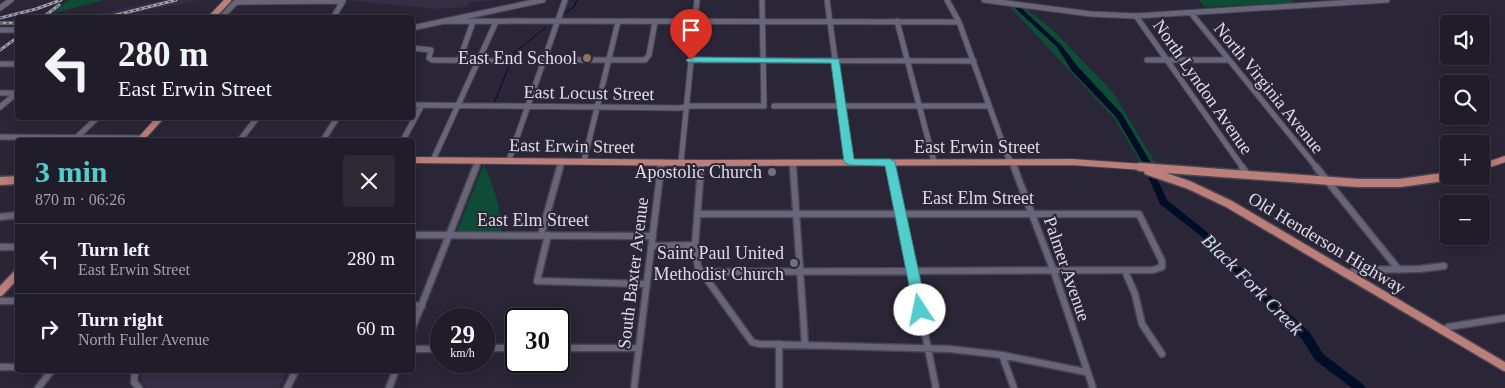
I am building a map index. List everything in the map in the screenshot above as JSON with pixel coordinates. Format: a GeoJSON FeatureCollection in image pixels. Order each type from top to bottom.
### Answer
{"type":"FeatureCollection","features":[{"type":"Feature","properties":{"kind":"main road"},"geometry":{"type":"LineString","coordinates":[[214,15],[228,0]]}},
{"type":"Feature","properties":{"kind":"main road"},"geometry":{"type":"LineString","coordinates":[[142,138],[158,120]]}},
{"type":"Feature","properties":{"kind":"main road"},"geometry":{"type":"LineString","coordinates":[[1490,164],[1505,159]]}},
{"type":"Feature","properties":{"kind":"main road","name":"East Erwin Street"},"geometry":{"type":"LineString","coordinates":[[415,160],[701,163],[1072,162],[1326,181],[1400,183],[1440,177]]}},
{"type":"Feature","properties":{"kind":"main road","name":"Old Henderson Highway"},"geometry":{"type":"LineString","coordinates":[[1124,165],[1178,180],[1229,204],[1505,367]]}},
{"type":"Feature","properties":{"kind":"main road"},"geometry":{"type":"LineString","coordinates":[[1176,169],[1173,174],[1178,180]]}},
{"type":"Feature","properties":{"kind":"main road"},"geometry":{"type":"LineString","coordinates":[[1,183],[15,181]]}},
{"type":"Feature","properties":{"kind":"main road"},"geometry":{"type":"LineString","coordinates":[[0,292],[15,276]]}},
{"type":"Feature","properties":{"kind":"street"},"geometry":{"type":"LineString","coordinates":[[0,8],[11,0]]}},
{"type":"Feature","properties":{"kind":"street"},"geometry":{"type":"LineString","coordinates":[[415,27],[542,0]]}},
{"type":"Feature","properties":{"kind":"street"},"geometry":{"type":"LineString","coordinates":[[509,160],[565,0]]}},
{"type":"Feature","properties":{"kind":"street"},"geometry":{"type":"LineString","coordinates":[[681,162],[697,0]]}},
{"type":"Feature","properties":{"kind":"street"},"geometry":{"type":"LineString","coordinates":[[762,0],[764,60]]}},
{"type":"Feature","properties":{"kind":"street"},"geometry":{"type":"LineString","coordinates":[[827,0],[849,162]]}},
{"type":"Feature","properties":{"kind":"street","name":"Palmer Avenue"},"geometry":{"type":"LineString","coordinates":[[946,0],[959,22],[974,60],[988,106],[1032,212],[1093,388]]}},
{"type":"Feature","properties":{"kind":"street"},"geometry":{"type":"LineString","coordinates":[[984,0],[1091,14],[1136,16],[1386,0]]}},
{"type":"Feature","properties":{"kind":"street"},"geometry":{"type":"LineString","coordinates":[[224,15],[236,2],[343,2],[335,15]]}},
{"type":"Feature","properties":{"kind":"street","name":"North Virginia Avenue"},"geometry":{"type":"LineString","coordinates":[[1190,13],[1399,270]]}},
{"type":"Feature","properties":{"kind":"street","name":"North Lyndon Avenue"},"geometry":{"type":"LineString","coordinates":[[1136,16],[1247,174]]}},
{"type":"Feature","properties":{"kind":"street"},"geometry":{"type":"LineString","coordinates":[[445,21],[959,22]]}},
{"type":"Feature","properties":{"kind":"street"},"geometry":{"type":"LineString","coordinates":[[897,21],[934,162]]}},
{"type":"Feature","properties":{"kind":"street"},"geometry":{"type":"LineString","coordinates":[[459,61],[473,22]]}},
{"type":"Feature","properties":{"kind":"street"},"geometry":{"type":"LineString","coordinates":[[433,160],[496,22]]}},
{"type":"Feature","properties":{"kind":"street"},"geometry":{"type":"LineString","coordinates":[[584,161],[618,22]]}},
{"type":"Feature","properties":{"kind":"street"},"geometry":{"type":"LineString","coordinates":[[544,60],[645,60],[649,55],[655,22]]}},
{"type":"Feature","properties":{"kind":"street"},"geometry":{"type":"LineString","coordinates":[[0,30],[15,30]]}},
{"type":"Feature","properties":{"kind":"street"},"geometry":{"type":"LineString","coordinates":[[415,48],[431,50],[429,58],[432,60],[497,61]]}},
{"type":"Feature","properties":{"kind":"street"},"geometry":{"type":"LineString","coordinates":[[691,60],[974,60]]}},
{"type":"Feature","properties":{"kind":"street","name":"East Locust Street"},"geometry":{"type":"LineString","coordinates":[[415,105],[680,108],[686,106],[764,106],[764,60]]}},
{"type":"Feature","properties":{"kind":"street"},"geometry":{"type":"LineString","coordinates":[[1148,60],[1229,60]]}},
{"type":"Feature","properties":{"kind":"street"},"geometry":{"type":"LineString","coordinates":[[0,64],[15,64]]}},
{"type":"Feature","properties":{"kind":"street"},"geometry":{"type":"LineString","coordinates":[[0,92],[15,92]]}},
{"type":"Feature","properties":{"kind":"street"},"geometry":{"type":"LineString","coordinates":[[0,107],[15,94]]}},
{"type":"Feature","properties":{"kind":"street"},"geometry":{"type":"LineString","coordinates":[[415,118],[422,105]]}},
{"type":"Feature","properties":{"kind":"street"},"geometry":{"type":"LineString","coordinates":[[774,106],[988,106]]}},
{"type":"Feature","properties":{"kind":"street"},"geometry":{"type":"LineString","coordinates":[[0,138],[76,138],[95,120]]}},
{"type":"Feature","properties":{"kind":"street"},"geometry":{"type":"LineString","coordinates":[[242,138],[255,120]]}},
{"type":"Feature","properties":{"kind":"street"},"geometry":{"type":"LineString","coordinates":[[324,138],[337,120]]}},
{"type":"Feature","properties":{"kind":"street"},"geometry":{"type":"LineString","coordinates":[[404,138],[414,120]]}},
{"type":"Feature","properties":{"kind":"street"},"geometry":{"type":"LineString","coordinates":[[415,322],[479,160]]}},
{"type":"Feature","properties":{"kind":"street"},"geometry":{"type":"LineString","coordinates":[[562,161],[544,235],[537,280],[646,284]]}},
{"type":"Feature","properties":{"kind":"street","name":"South Baxter Avenue"},"geometry":{"type":"LineString","coordinates":[[634,388],[662,162]]}},
{"type":"Feature","properties":{"kind":"street"},"geometry":{"type":"LineString","coordinates":[[793,162],[805,344]]}},
{"type":"Feature","properties":{"kind":"street"},"geometry":{"type":"LineString","coordinates":[[890,162],[936,388]]}},
{"type":"Feature","properties":{"kind":"street"},"geometry":{"type":"LineString","coordinates":[[701,163],[695,258],[701,274],[752,342],[928,348],[1002,355],[1086,372]]}},
{"type":"Feature","properties":{"kind":"street","name":"East Elm Street"},"geometry":{"type":"LineString","coordinates":[[697,214],[1032,212],[1139,214],[1160,254],[1162,265],[1159,269],[1125,271]]}},
{"type":"Feature","properties":{"kind":"street"},"geometry":{"type":"LineString","coordinates":[[0,216],[15,215]]}},
{"type":"Feature","properties":{"kind":"street","name":"East Elm Street"},"geometry":{"type":"LineString","coordinates":[[415,235],[653,236]]}},
{"type":"Feature","properties":{"kind":"street"},"geometry":{"type":"LineString","coordinates":[[0,246],[15,247]]}},
{"type":"Feature","properties":{"kind":"street"},"geometry":{"type":"LineString","coordinates":[[652,246],[695,246]]}},
{"type":"Feature","properties":{"kind":"street"},"geometry":{"type":"LineString","coordinates":[[1346,274],[1358,270],[1399,270],[1444,266]]}},
{"type":"Feature","properties":{"kind":"street"},"geometry":{"type":"LineString","coordinates":[[701,274],[707,272],[1125,271],[1135,294],[1142,324],[1162,354]]}},
{"type":"Feature","properties":{"kind":"street"},"geometry":{"type":"LineString","coordinates":[[0,301],[15,301]]}},
{"type":"Feature","properties":{"kind":"street"},"geometry":{"type":"LineString","coordinates":[[415,306],[422,306]]}},
{"type":"Feature","properties":{"kind":"street"},"geometry":{"type":"LineString","coordinates":[[1442,330],[1448,327],[1505,318]]}},
{"type":"Feature","properties":{"kind":"street"},"geometry":{"type":"LineString","coordinates":[[778,388],[779,344]]}},
{"type":"Feature","properties":{"kind":"street"},"geometry":{"type":"LineString","coordinates":[[415,349],[430,348]]}},
{"type":"Feature","properties":{"kind":"street"},"geometry":{"type":"LineString","coordinates":[[570,348],[638,348]]}},
{"type":"Feature","properties":{"kind":"street"},"geometry":{"type":"LineString","coordinates":[[1002,355],[1014,388]]}},
{"type":"Feature","properties":{"kind":"street"},"geometry":{"type":"LineString","coordinates":[[0,367],[15,367]]}},
{"type":"Feature","properties":{"kind":"street"},"geometry":{"type":"LineString","coordinates":[[38,388],[50,373]]}},
{"type":"Feature","properties":{"kind":"street"},"geometry":{"type":"LineString","coordinates":[[136,373],[134,382],[139,388]]}},
{"type":"Feature","properties":{"kind":"street"},"geometry":{"type":"LineString","coordinates":[[287,388],[294,373]]}},
{"type":"Feature","properties":{"kind":"street"},"geometry":{"type":"LineString","coordinates":[[389,388],[395,373]]}},
{"type":"Feature","properties":{"kind":"shaded area"},"geometry":{"type":"Polygon","coordinates":[[[164,0],[198,0],[126,15],[94,15],[164,0]]]}},
{"type":"Feature","properties":{"kind":"shaded area"},"geometry":{"type":"Polygon","coordinates":[[[346,0],[495,0],[471,2],[467,7],[438,9],[346,0]]]}},
{"type":"Feature","properties":{"kind":"shaded area"},"geometry":{"type":"Polygon","coordinates":[[[140,373],[286,373],[279,388],[148,388],[142,384],[140,373]]]}},
{"type":"Feature","properties":{"kind":"green space"},"geometry":{"type":"Polygon","coordinates":[[[69,0],[104,0],[51,14],[69,0]]]}},
{"type":"Feature","properties":{"kind":"green space"},"geometry":{"type":"Polygon","coordinates":[[[1199,0],[1290,0],[1295,3],[1205,7],[1199,0]]]}},
{"type":"Feature","properties":{"kind":"green space"},"geometry":{"type":"Polygon","coordinates":[[[1010,7],[1024,7],[1055,32],[1114,94],[1156,164],[1141,163],[1114,118],[1010,7]]]}},
{"type":"Feature","properties":{"kind":"green space"},"geometry":{"type":"Polygon","coordinates":[[[484,164],[494,189],[501,232],[457,231],[484,164]]]}},
{"type":"Feature","properties":{"kind":"waterway"},"geometry":{"type":"LineString","coordinates":[[563,14],[574,7],[577,0]]}},
{"type":"Feature","properties":{"kind":"waterway","name":"Black Fork Creek"},"geometry":{"type":"LineString","coordinates":[[1017,7],[1059,46],[1075,69],[1119,116],[1147,163]]}},
{"type":"Feature","properties":{"kind":"waterway"},"geometry":{"type":"LineString","coordinates":[[494,103],[509,66],[510,56],[546,27]]}},
{"type":"Feature","properties":{"kind":"waterway","name":"Black Fork Creek"},"geometry":{"type":"LineString","coordinates":[[1152,176],[1163,202],[1204,234],[1217,250],[1306,336],[1319,357],[1360,388]]}},
{"type":"Feature","properties":{"kind":"railway"},"geometry":{"type":"LineString","coordinates":[[0,18],[36,9],[61,0]]}},
{"type":"Feature","properties":{"kind":"railway"},"geometry":{"type":"LineString","coordinates":[[116,15],[176,0]]}},
{"type":"Feature","properties":{"kind":"railway"},"geometry":{"type":"LineString","coordinates":[[46,15],[59,5]]}},
{"type":"Feature","properties":{"kind":"railway"},"geometry":{"type":"LineString","coordinates":[[0,23],[15,23]]}},
{"type":"Feature","properties":{"kind":"railway"},"geometry":{"type":"LineString","coordinates":[[0,50],[15,39]]}},
{"type":"Feature","properties":{"kind":"place","name":"East End School"},"geometry":{"type":"Point","coordinates":[587,58]}},
{"type":"Feature","properties":{"kind":"place","name":"Apostolic Church"},"geometry":{"type":"Point","coordinates":[772,172]}},
{"type":"Feature","properties":{"kind":"place","name":"Saint Paul United Methodist Church"},"geometry":{"type":"Point","coordinates":[794,263]}},
{"type":"Feature","properties":{"kind":"route"},"geometry":{"type":"LineString","coordinates":[[691,60],[835,60],[849,162],[890,162],[920,310]]}}]}
